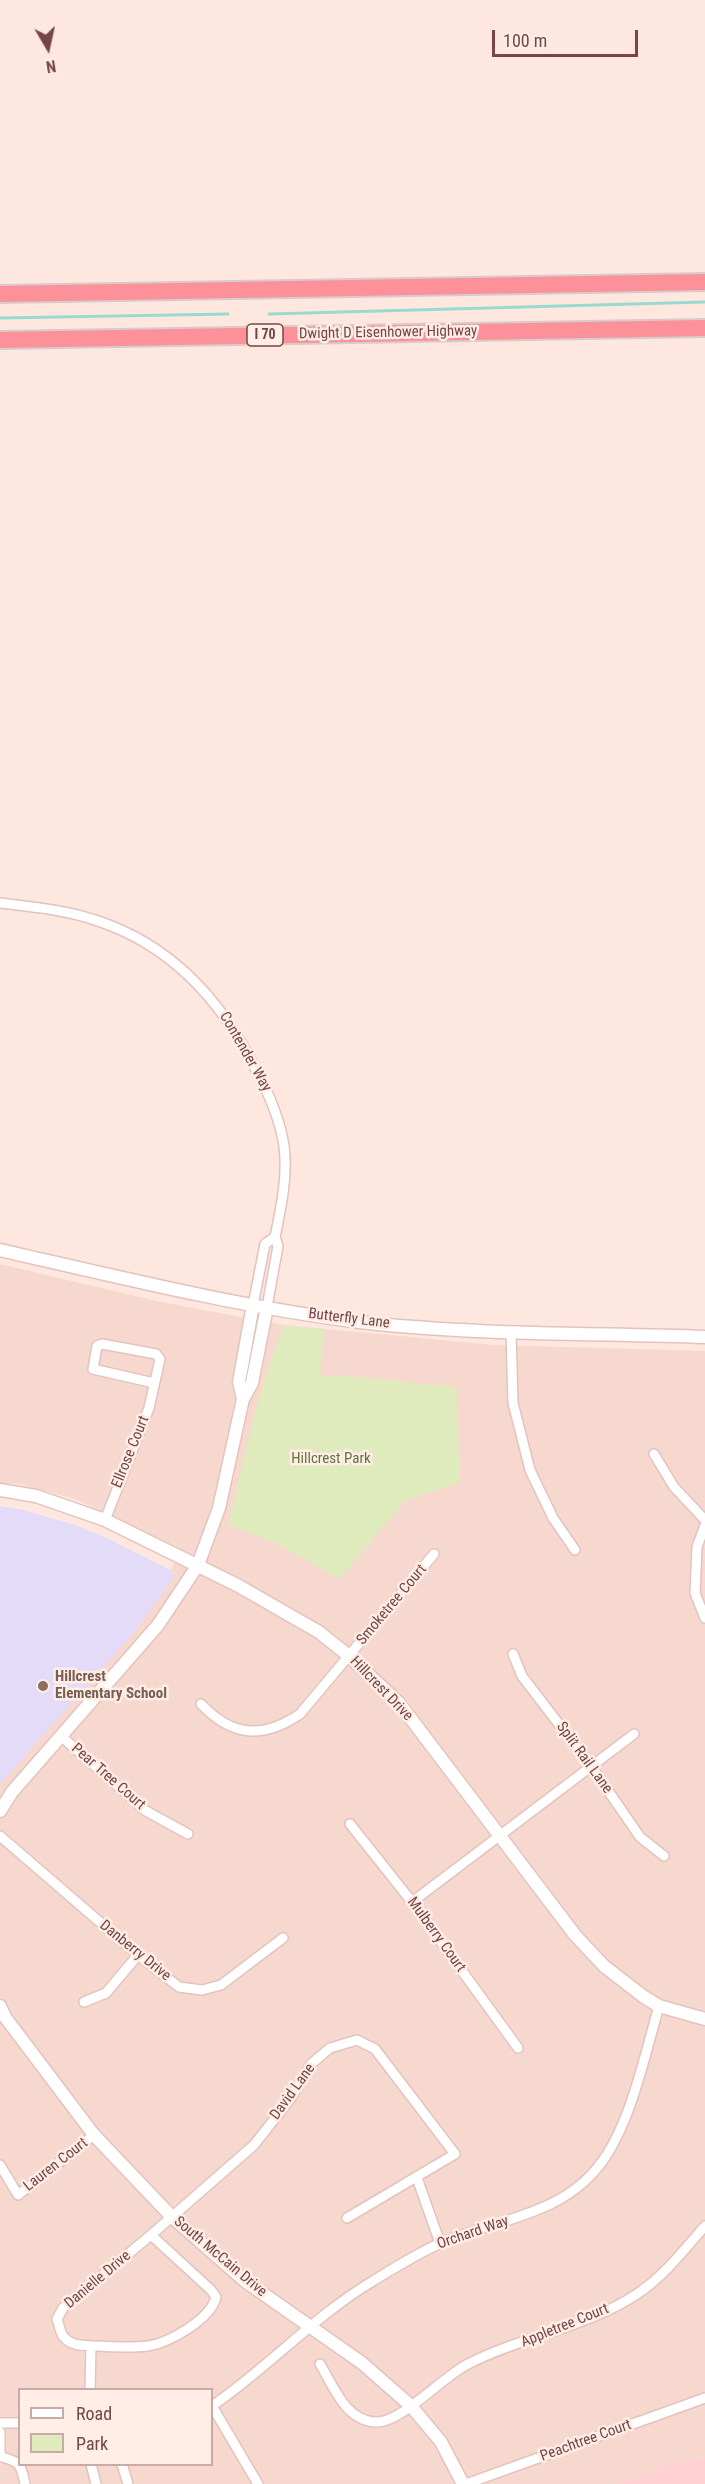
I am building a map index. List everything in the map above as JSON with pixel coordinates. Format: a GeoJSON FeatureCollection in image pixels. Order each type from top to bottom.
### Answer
{"type":"FeatureCollection","features":[{"type":"Feature","properties":{"kind":"highway"},"geometry":{"type":"LineString","coordinates":[[0,294],[705,282]]}},
{"type":"Feature","properties":{"kind":"highway","name":"Dwight D Eisenhower Highway"},"geometry":{"type":"LineString","coordinates":[[0,340],[705,328]]}},
{"type":"Feature","properties":{"kind":"street","name":"Contender Way"},"geometry":{"type":"LineString","coordinates":[[0,903],[76,914],[123,931],[164,954],[216,1002],[241,1040],[269,1095],[279,1120],[285,1148],[285,1176],[275,1237],[278,1246],[267,1307]]}},
{"type":"Feature","properties":{"kind":"street","name":"Contender Way"},"geometry":{"type":"LineString","coordinates":[[253,1305],[265,1244],[275,1237]]}},
{"type":"Feature","properties":{"kind":"street","name":"Butterfly Lane"},"geometry":{"type":"LineString","coordinates":[[0,1250],[179,1291],[362,1322],[434,1328],[705,1337]]}},
{"type":"Feature","properties":{"kind":"street"},"geometry":{"type":"LineString","coordinates":[[243,1399],[238,1382],[253,1305]]}},
{"type":"Feature","properties":{"kind":"street"},"geometry":{"type":"LineString","coordinates":[[0,1811],[12,1792],[158,1625],[198,1565],[219,1508],[243,1399],[252,1383],[267,1307]]}},
{"type":"Feature","properties":{"kind":"street"},"geometry":{"type":"LineString","coordinates":[[511,1331],[513,1403],[530,1470],[553,1518],[575,1550]]}},
{"type":"Feature","properties":{"kind":"street","name":"Ellrose Court"},"geometry":{"type":"LineString","coordinates":[[105,1520],[149,1407],[160,1359],[156,1354],[102,1344],[97,1346],[93,1370],[154,1383]]}},
{"type":"Feature","properties":{"kind":"street"},"geometry":{"type":"LineString","coordinates":[[654,1454],[674,1487],[705,1522],[697,1547],[695,1593],[705,1618]]}},
{"type":"Feature","properties":{"kind":"street","name":"Hillcrest Drive"},"geometry":{"type":"LineString","coordinates":[[0,1490],[36,1496],[105,1520],[198,1565],[320,1632],[399,1703],[575,1935],[604,1966],[658,2006],[705,2019]]}},
{"type":"Feature","properties":{"kind":"street","name":"Smoketree Court"},"geometry":{"type":"LineString","coordinates":[[201,1704],[220,1721],[248,1731],[271,1730],[300,1713],[434,1554]]}},
{"type":"Feature","properties":{"kind":"street","name":"Split Rail Lane"},"geometry":{"type":"LineString","coordinates":[[513,1654],[522,1676],[591,1766],[640,1836],[664,1856]]}},
{"type":"Feature","properties":{"kind":"street"},"geometry":{"type":"LineString","coordinates":[[412,1902],[634,1734]]}},
{"type":"Feature","properties":{"kind":"street","name":"Pear Tree Court"},"geometry":{"type":"LineString","coordinates":[[62,1737],[146,1811],[188,1834]]}},
{"type":"Feature","properties":{"kind":"street","name":"Mulberry Court"},"geometry":{"type":"LineString","coordinates":[[350,1824],[412,1902],[518,2048]]}},
{"type":"Feature","properties":{"kind":"street","name":"Danberry Drive"},"geometry":{"type":"LineString","coordinates":[[0,1836],[138,1955],[180,1987],[202,1990],[221,1985],[283,1938]]}},
{"type":"Feature","properties":{"kind":"street"},"geometry":{"type":"LineString","coordinates":[[84,2002],[106,1993],[138,1955]]}},
{"type":"Feature","properties":{"kind":"street","name":"Orchard Way"},"geometry":{"type":"LineString","coordinates":[[213,2405],[257,2373],[308,2327],[372,2281],[440,2243],[535,2212],[565,2197],[583,2184],[599,2167],[616,2139],[629,2106],[658,2006]]}},
{"type":"Feature","properties":{"kind":"street","name":"South McCain Drive"},"geometry":{"type":"LineString","coordinates":[[2,2014],[94,2135],[171,2216],[245,2281],[362,2363],[411,2406],[441,2442],[465,2484]]}},
{"type":"Feature","properties":{"kind":"street","name":"David Lane"},"geometry":{"type":"LineString","coordinates":[[171,2216],[254,2145],[291,2098],[311,2064],[330,2048],[357,2040],[375,2049],[455,2154],[346,2218]]}},
{"type":"Feature","properties":{"kind":"street","name":"Lauren Court"},"geometry":{"type":"LineString","coordinates":[[0,2165],[18,2195],[94,2135]]}},
{"type":"Feature","properties":{"kind":"street"},"geometry":{"type":"LineString","coordinates":[[417,2178],[440,2243]]}},
{"type":"Feature","properties":{"kind":"street","name":"Danielle Drive"},"geometry":{"type":"LineString","coordinates":[[151,2235],[211,2290],[216,2297],[214,2306],[198,2322],[170,2339],[150,2346],[124,2348],[75,2345],[63,2336],[57,2319],[63,2308],[171,2216]]}},
{"type":"Feature","properties":{"kind":"street","name":"Appletree Court"},"geometry":{"type":"LineString","coordinates":[[320,2364],[349,2412],[358,2417],[379,2422],[395,2418],[437,2383],[468,2364],[602,2312],[638,2294],[669,2266],[705,2226]]}},
{"type":"Feature","properties":{"kind":"street"},"geometry":{"type":"LineString","coordinates":[[90,2388],[91,2346]]}},
{"type":"Feature","properties":{"kind":"street","name":"Peachtree Court"},"geometry":{"type":"LineString","coordinates":[[465,2484],[705,2398]]}},
{"type":"Feature","properties":{"kind":"street"},"geometry":{"type":"LineString","coordinates":[[213,2408],[258,2484]]}},
{"type":"Feature","properties":{"kind":"street"},"geometry":{"type":"LineString","coordinates":[[0,2423],[18,2423]]}},
{"type":"Feature","properties":{"kind":"street"},"geometry":{"type":"LineString","coordinates":[[0,2432],[1,2457],[15,2460],[18,2464]]}},
{"type":"Feature","properties":{"kind":"street"},"geometry":{"type":"LineString","coordinates":[[20,2466],[25,2484]]}},
{"type":"Feature","properties":{"kind":"street"},"geometry":{"type":"LineString","coordinates":[[92,2466],[96,2484]]}},
{"type":"Feature","properties":{"kind":"street"},"geometry":{"type":"LineString","coordinates":[[123,2466],[128,2484]]}},
{"type":"Feature","properties":{"kind":"shaded area"},"geometry":{"type":"Polygon","coordinates":[[[0,1264],[156,1301],[284,1325],[494,1345],[705,1351],[705,2458],[681,2460],[618,2484],[0,2484],[0,1784],[173,1574],[171,1570],[180,1548],[75,1499],[19,1484],[0,1483],[0,1264]]]}},
{"type":"Feature","properties":{"kind":"shaded area","name":"Hillcrest Elementary School"},"geometry":{"type":"Polygon","coordinates":[[[0,1506],[75,1525],[171,1570],[173,1574],[172,1580],[132,1635],[0,1784],[0,1506]]]}},
{"type":"Feature","properties":{"kind":"shaded area"},"geometry":{"type":"Polygon","coordinates":[[[705,2458],[705,2484],[618,2484],[681,2460],[705,2458]]]}},
{"type":"Feature","properties":{"kind":"green space","name":"Hillcrest Park"},"geometry":{"type":"Polygon","coordinates":[[[284,1325],[324,1330],[320,1377],[339,1375],[457,1387],[460,1482],[406,1500],[339,1579],[275,1542],[228,1525],[266,1374],[284,1325]]]}},
{"type":"Feature","properties":{"kind":"waterway"},"geometry":{"type":"LineString","coordinates":[[269,314],[705,302]]}},
{"type":"Feature","properties":{"kind":"waterway"},"geometry":{"type":"LineString","coordinates":[[0,318],[228,314]]}},
{"type":"Feature","properties":{"kind":"place","name":"Hillcrest Elementary School"},"geometry":{"type":"Point","coordinates":[43,1686]}}]}
